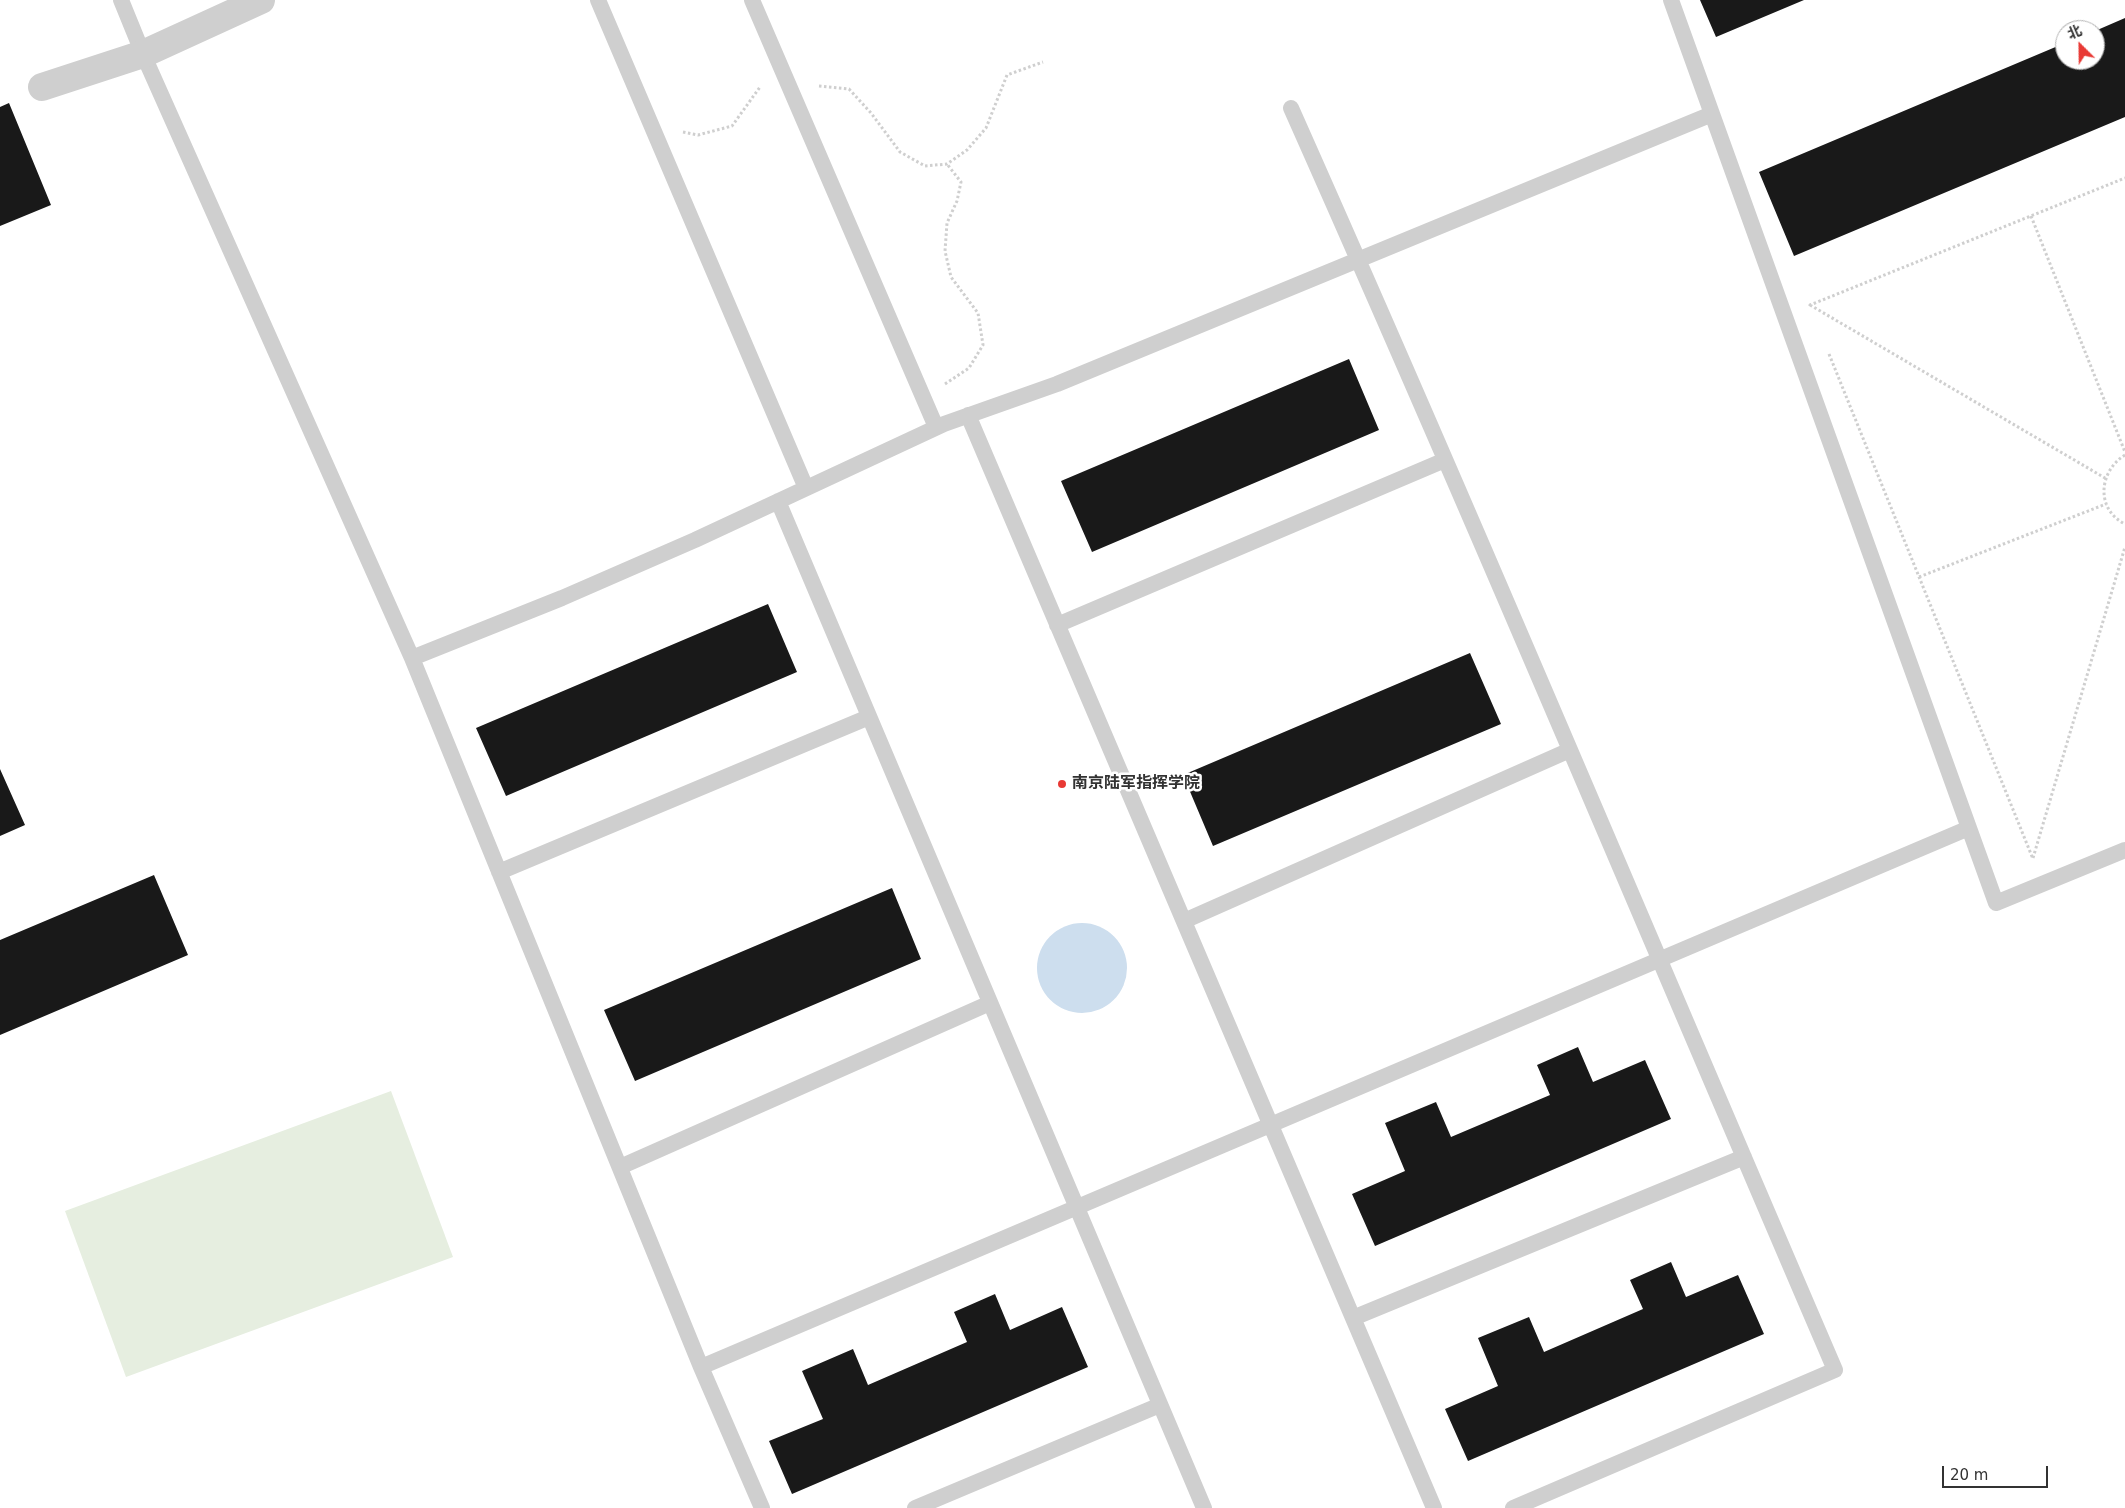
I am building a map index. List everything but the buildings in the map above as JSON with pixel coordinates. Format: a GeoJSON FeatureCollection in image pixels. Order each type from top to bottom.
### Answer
{"type":"FeatureCollection","features":[{"type":"Feature","properties":{"kind":"street"},"geometry":{"type":"LineString","coordinates":[[42,87],[143,54],[260,0]]}},
{"type":"Feature","properties":{"kind":"lane"},"geometry":{"type":"LineString","coordinates":[[121,0],[143,54],[412,658],[701,1367],[762,1508]]}},
{"type":"Feature","properties":{"kind":"lane"},"geometry":{"type":"LineString","coordinates":[[598,0],[806,488]]}},
{"type":"Feature","properties":{"kind":"lane"},"geometry":{"type":"LineString","coordinates":[[752,0],[936,428]]}},
{"type":"Feature","properties":{"kind":"lane"},"geometry":{"type":"LineString","coordinates":[[1671,0],[1996,903],[2125,850]]}},
{"type":"Feature","properties":{"kind":"lane"},"geometry":{"type":"LineString","coordinates":[[1291,108],[1661,959],[1835,1370],[1513,1508]]}},
{"type":"Feature","properties":{"kind":"lane"},"geometry":{"type":"LineString","coordinates":[[412,658],[580,590],[695,540],[936,428],[1057,384],[1712,114]]}},
{"type":"Feature","properties":{"kind":"lane"},"geometry":{"type":"LineString","coordinates":[[968,415],[1434,1508]]}},
{"type":"Feature","properties":{"kind":"lane"},"geometry":{"type":"LineString","coordinates":[[1057,624],[1445,460]]}},
{"type":"Feature","properties":{"kind":"lane"},"geometry":{"type":"LineString","coordinates":[[778,501],[1204,1508]]}},
{"type":"Feature","properties":{"kind":"lane"},"geometry":{"type":"LineString","coordinates":[[500,872],[870,717]]}},
{"type":"Feature","properties":{"kind":"lane"},"geometry":{"type":"LineString","coordinates":[[1184,921],[1570,750]]}},
{"type":"Feature","properties":{"kind":"lane"},"geometry":{"type":"LineString","coordinates":[[701,1367],[1969,828]]}},
{"type":"Feature","properties":{"kind":"lane"},"geometry":{"type":"LineString","coordinates":[[620,1167],[990,1003]]}},
{"type":"Feature","properties":{"kind":"lane"},"geometry":{"type":"LineString","coordinates":[[1353,1318],[1744,1157]]}},
{"type":"Feature","properties":{"kind":"lane"},"geometry":{"type":"LineString","coordinates":[[915,1508],[1160,1405]]}},
{"type":"Feature","properties":{"kind":"path"},"geometry":{"type":"LineString","coordinates":[[648,118],[673,129],[698,135],[732,126],[765,81],[785,76],[810,85],[849,89],[871,113],[900,152],[925,166],[947,164],[966,150],[986,128],[1007,75],[1043,62]]}},
{"type":"Feature","properties":{"kind":"path"},"geometry":{"type":"LineString","coordinates":[[922,394],[949,383],[969,368],[983,345],[978,313],[952,278],[945,252],[947,223],[957,201],[961,182],[947,164]]}},
{"type":"Feature","properties":{"kind":"path"},"geometry":{"type":"LineString","coordinates":[[1810,305],[2125,178]]}},
{"type":"Feature","properties":{"kind":"path"},"geometry":{"type":"LineString","coordinates":[[2031,216],[2125,453],[2116,460],[2105,478],[2103,487],[2106,504],[2118,521],[2125,524]]}},
{"type":"Feature","properties":{"kind":"path"},"geometry":{"type":"LineString","coordinates":[[1810,305],[1813,314]]}},
{"type":"Feature","properties":{"kind":"path"},"geometry":{"type":"LineString","coordinates":[[1810,305],[2105,478]]}},
{"type":"Feature","properties":{"kind":"path"},"geometry":{"type":"LineString","coordinates":[[1828,350],[2033,859],[2125,546]]}},
{"type":"Feature","properties":{"kind":"path"},"geometry":{"type":"LineString","coordinates":[[1919,577],[2106,504]]}},
{"type":"Feature","properties":{"kind":"shaded area"},"geometry":{"type":"Polygon","coordinates":[[[391,1091],[453,1257],[126,1377],[65,1211],[391,1091]]]}},
{"type":"Feature","properties":{"kind":"water"},"geometry":{"type":"Polygon","coordinates":[[[1073,923],[1091,923],[1107,930],[1120,943],[1127,959],[1127,977],[1120,993],[1107,1006],[1091,1013],[1073,1013],[1057,1006],[1044,993],[1037,977],[1037,959],[1044,943],[1057,930],[1073,923]]]}},
{"type":"Feature","properties":{"kind":"place","name":"南京陆军指挥学院"},"geometry":{"type":"Point","coordinates":[1062,784]}}]}
